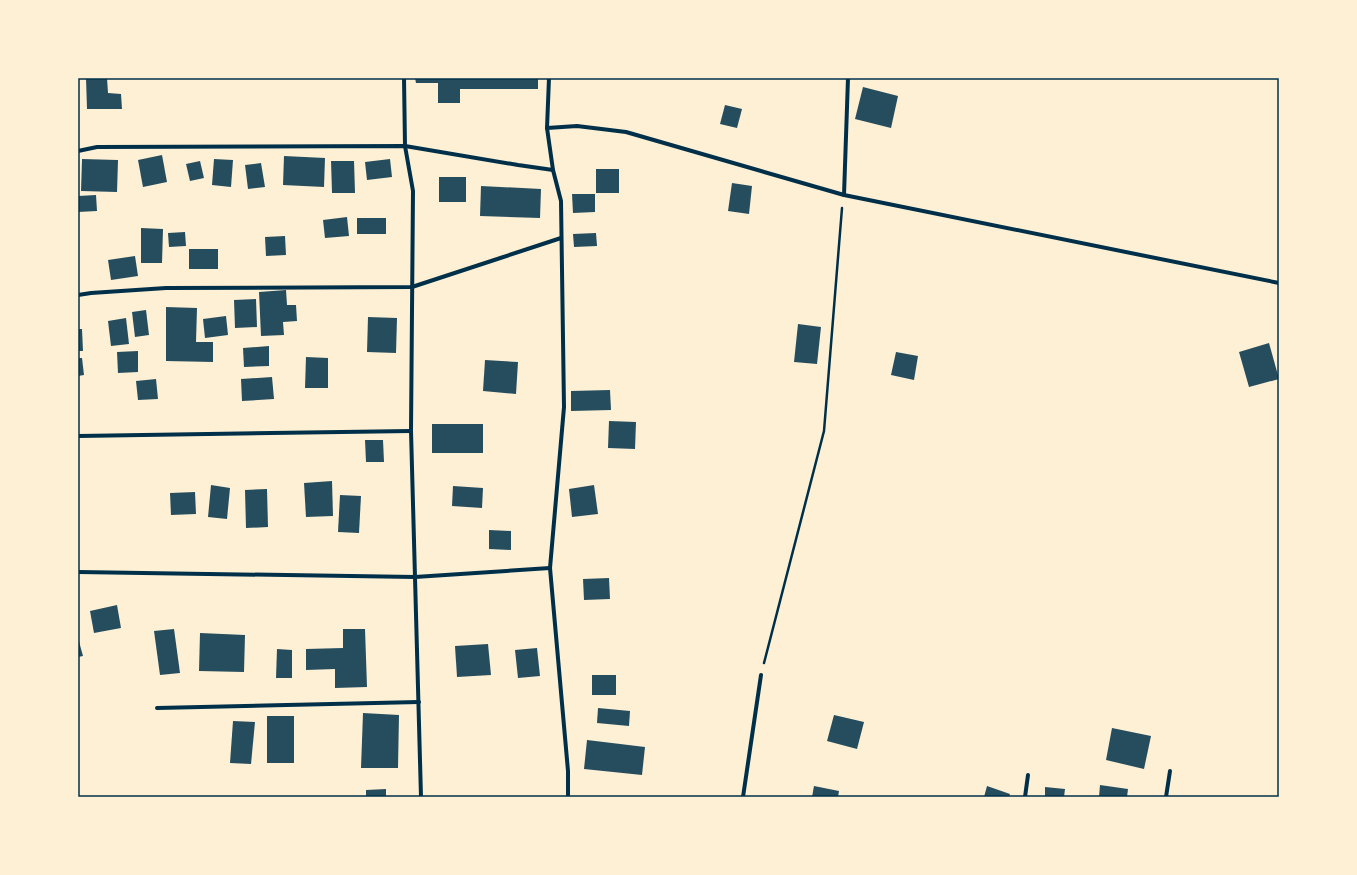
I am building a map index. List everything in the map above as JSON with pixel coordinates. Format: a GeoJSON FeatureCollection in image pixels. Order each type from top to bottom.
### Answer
{"type":"FeatureCollection","features":[{"type":"Feature","properties":{"kind":"street"},"geometry":{"type":"LineString","coordinates":[[404,78],[405,146],[413,191],[411,431],[421,797]]}},
{"type":"Feature","properties":{"kind":"street"},"geometry":{"type":"LineString","coordinates":[[549,78],[547,128],[553,170],[561,201],[564,407],[550,568],[568,771],[568,797]]}},
{"type":"Feature","properties":{"kind":"street"},"geometry":{"type":"LineString","coordinates":[[844,195],[848,78]]}},
{"type":"Feature","properties":{"kind":"street"},"geometry":{"type":"LineString","coordinates":[[547,128],[577,126],[626,132],[844,195],[1279,283]]}},
{"type":"Feature","properties":{"kind":"street"},"geometry":{"type":"LineString","coordinates":[[78,151],[97,147],[405,146],[553,170]]}},
{"type":"Feature","properties":{"kind":"street"},"geometry":{"type":"LineString","coordinates":[[78,295],[166,288],[412,287],[561,238]]}},
{"type":"Feature","properties":{"kind":"street"},"geometry":{"type":"LineString","coordinates":[[78,436],[411,431]]}},
{"type":"Feature","properties":{"kind":"street"},"geometry":{"type":"LineString","coordinates":[[78,572],[415,577],[550,568]]}},
{"type":"Feature","properties":{"kind":"street"},"geometry":{"type":"LineString","coordinates":[[743,797],[761,675]]}},
{"type":"Feature","properties":{"kind":"street"},"geometry":{"type":"LineString","coordinates":[[157,708],[419,702]]}},
{"type":"Feature","properties":{"kind":"street"},"geometry":{"type":"LineString","coordinates":[[1166,797],[1170,771]]}},
{"type":"Feature","properties":{"kind":"street"},"geometry":{"type":"LineString","coordinates":[[1025,797],[1028,775]]}},
{"type":"Feature","properties":{"kind":"path"},"geometry":{"type":"LineString","coordinates":[[761,675],[824,431],[844,195]]}},
{"type":"Feature","properties":{"kind":"building"},"geometry":{"type":"Polygon","coordinates":[[[86,78],[107,78],[108,93],[121,94],[122,109],[87,109],[86,78]]]}},
{"type":"Feature","properties":{"kind":"building"},"geometry":{"type":"Polygon","coordinates":[[[415,78],[538,78],[538,89],[460,89],[460,103],[438,103],[438,83],[416,83],[415,78]]]}},
{"type":"Feature","properties":{"kind":"building"},"geometry":{"type":"Polygon","coordinates":[[[863,87],[898,96],[891,128],[855,119],[863,87]]]}},
{"type":"Feature","properties":{"kind":"building"},"geometry":{"type":"Polygon","coordinates":[[[725,105],[742,109],[737,128],[720,124],[725,105]]]}},
{"type":"Feature","properties":{"kind":"building"},"geometry":{"type":"Polygon","coordinates":[[[162,155],[167,182],[143,187],[138,160],[162,155]]]}},
{"type":"Feature","properties":{"kind":"building"},"geometry":{"type":"Polygon","coordinates":[[[284,156],[325,158],[324,187],[283,185],[284,156]]]}},
{"type":"Feature","properties":{"kind":"building"},"geometry":{"type":"Polygon","coordinates":[[[82,159],[118,160],[117,192],[81,191],[82,159]]]}},
{"type":"Feature","properties":{"kind":"building"},"geometry":{"type":"Polygon","coordinates":[[[214,159],[233,160],[231,187],[212,185],[214,159]]]}},
{"type":"Feature","properties":{"kind":"building"},"geometry":{"type":"Polygon","coordinates":[[[390,159],[392,177],[367,180],[365,162],[390,159]]]}},
{"type":"Feature","properties":{"kind":"building"},"geometry":{"type":"Polygon","coordinates":[[[200,161],[204,178],[190,181],[186,164],[200,161]]]}},
{"type":"Feature","properties":{"kind":"building"},"geometry":{"type":"Polygon","coordinates":[[[331,161],[354,161],[355,193],[332,193],[331,161]]]}},
{"type":"Feature","properties":{"kind":"building"},"geometry":{"type":"Polygon","coordinates":[[[261,163],[265,187],[248,189],[245,165],[261,163]]]}},
{"type":"Feature","properties":{"kind":"building"},"geometry":{"type":"Polygon","coordinates":[[[596,169],[619,169],[619,193],[596,193],[596,169]]]}},
{"type":"Feature","properties":{"kind":"building"},"geometry":{"type":"Polygon","coordinates":[[[439,177],[466,177],[466,202],[439,202],[439,177]]]}},
{"type":"Feature","properties":{"kind":"building"},"geometry":{"type":"Polygon","coordinates":[[[732,183],[752,186],[749,214],[728,211],[732,183]]]}},
{"type":"Feature","properties":{"kind":"building"},"geometry":{"type":"Polygon","coordinates":[[[481,186],[541,189],[540,218],[480,216],[481,186]]]}},
{"type":"Feature","properties":{"kind":"building"},"geometry":{"type":"Polygon","coordinates":[[[572,194],[595,194],[595,212],[573,213],[572,194]]]}},
{"type":"Feature","properties":{"kind":"building"},"geometry":{"type":"Polygon","coordinates":[[[96,195],[97,211],[78,212],[78,196],[96,195]]]}},
{"type":"Feature","properties":{"kind":"building"},"geometry":{"type":"Polygon","coordinates":[[[347,217],[349,236],[325,238],[323,220],[347,217]]]}},
{"type":"Feature","properties":{"kind":"building"},"geometry":{"type":"Polygon","coordinates":[[[357,218],[386,218],[386,234],[357,234],[357,218]]]}},
{"type":"Feature","properties":{"kind":"building"},"geometry":{"type":"Polygon","coordinates":[[[141,228],[163,229],[162,263],[141,263],[141,228]]]}},
{"type":"Feature","properties":{"kind":"building"},"geometry":{"type":"Polygon","coordinates":[[[185,232],[186,246],[169,247],[168,233],[185,232]]]}},
{"type":"Feature","properties":{"kind":"building"},"geometry":{"type":"Polygon","coordinates":[[[596,233],[597,246],[574,247],[573,234],[596,233]]]}},
{"type":"Feature","properties":{"kind":"building"},"geometry":{"type":"Polygon","coordinates":[[[285,236],[286,255],[266,256],[265,237],[285,236]]]}},
{"type":"Feature","properties":{"kind":"building"},"geometry":{"type":"Polygon","coordinates":[[[189,249],[218,249],[218,269],[189,269],[189,249]]]}},
{"type":"Feature","properties":{"kind":"building"},"geometry":{"type":"Polygon","coordinates":[[[135,256],[138,276],[111,280],[108,260],[135,256]]]}},
{"type":"Feature","properties":{"kind":"building"},"geometry":{"type":"Polygon","coordinates":[[[286,290],[287,305],[296,305],[297,321],[283,322],[284,335],[261,336],[259,292],[286,290]]]}},
{"type":"Feature","properties":{"kind":"building"},"geometry":{"type":"Polygon","coordinates":[[[256,299],[257,327],[235,328],[234,300],[256,299]]]}},
{"type":"Feature","properties":{"kind":"building"},"geometry":{"type":"Polygon","coordinates":[[[166,307],[197,308],[196,342],[213,342],[213,362],[166,361],[166,307]]]}},
{"type":"Feature","properties":{"kind":"building"},"geometry":{"type":"Polygon","coordinates":[[[146,310],[149,335],[135,337],[132,312],[146,310]]]}},
{"type":"Feature","properties":{"kind":"building"},"geometry":{"type":"Polygon","coordinates":[[[226,316],[228,335],[205,338],[203,319],[226,316]]]}},
{"type":"Feature","properties":{"kind":"building"},"geometry":{"type":"Polygon","coordinates":[[[368,317],[397,318],[396,353],[367,352],[368,317]]]}},
{"type":"Feature","properties":{"kind":"building"},"geometry":{"type":"Polygon","coordinates":[[[126,318],[129,344],[111,346],[108,321],[126,318]]]}},
{"type":"Feature","properties":{"kind":"building"},"geometry":{"type":"Polygon","coordinates":[[[798,324],[821,327],[817,364],[794,362],[798,324]]]}},
{"type":"Feature","properties":{"kind":"building"},"geometry":{"type":"Polygon","coordinates":[[[78,329],[82,329],[83,351],[78,351],[78,329]]]}},
{"type":"Feature","properties":{"kind":"building"},"geometry":{"type":"Polygon","coordinates":[[[1269,343],[1279,379],[1249,387],[1239,352],[1269,343]]]}},
{"type":"Feature","properties":{"kind":"building"},"geometry":{"type":"Polygon","coordinates":[[[269,346],[269,366],[244,367],[243,348],[269,346]]]}},
{"type":"Feature","properties":{"kind":"building"},"geometry":{"type":"Polygon","coordinates":[[[138,351],[138,372],[118,373],[117,352],[138,351]]]}},
{"type":"Feature","properties":{"kind":"building"},"geometry":{"type":"Polygon","coordinates":[[[896,352],[918,356],[914,380],[891,375],[896,352]]]}},
{"type":"Feature","properties":{"kind":"building"},"geometry":{"type":"Polygon","coordinates":[[[306,357],[328,358],[328,388],[305,388],[306,357]]]}},
{"type":"Feature","properties":{"kind":"building"},"geometry":{"type":"Polygon","coordinates":[[[78,358],[82,358],[84,375],[78,376],[78,358]]]}},
{"type":"Feature","properties":{"kind":"building"},"geometry":{"type":"Polygon","coordinates":[[[485,360],[518,362],[516,394],[483,391],[485,360]]]}},
{"type":"Feature","properties":{"kind":"building"},"geometry":{"type":"Polygon","coordinates":[[[272,377],[274,399],[242,401],[241,379],[272,377]]]}},
{"type":"Feature","properties":{"kind":"building"},"geometry":{"type":"Polygon","coordinates":[[[156,379],[158,399],[138,400],[136,381],[156,379]]]}},
{"type":"Feature","properties":{"kind":"building"},"geometry":{"type":"Polygon","coordinates":[[[610,390],[611,410],[571,411],[571,391],[610,390]]]}},
{"type":"Feature","properties":{"kind":"building"},"geometry":{"type":"Polygon","coordinates":[[[609,421],[636,422],[635,449],[608,448],[609,421]]]}},
{"type":"Feature","properties":{"kind":"building"},"geometry":{"type":"Polygon","coordinates":[[[432,424],[483,424],[483,453],[432,453],[432,424]]]}},
{"type":"Feature","properties":{"kind":"building"},"geometry":{"type":"Polygon","coordinates":[[[365,440],[383,440],[384,462],[366,462],[365,440]]]}},
{"type":"Feature","properties":{"kind":"building"},"geometry":{"type":"Polygon","coordinates":[[[332,481],[333,516],[306,517],[304,483],[332,481]]]}},
{"type":"Feature","properties":{"kind":"building"},"geometry":{"type":"Polygon","coordinates":[[[211,485],[230,488],[227,519],[208,517],[211,485]]]}},
{"type":"Feature","properties":{"kind":"building"},"geometry":{"type":"Polygon","coordinates":[[[594,485],[598,514],[572,517],[569,489],[594,485]]]}},
{"type":"Feature","properties":{"kind":"building"},"geometry":{"type":"Polygon","coordinates":[[[453,486],[483,488],[482,508],[452,506],[453,486]]]}},
{"type":"Feature","properties":{"kind":"building"},"geometry":{"type":"Polygon","coordinates":[[[267,489],[268,527],[246,528],[245,490],[267,489]]]}},
{"type":"Feature","properties":{"kind":"building"},"geometry":{"type":"Polygon","coordinates":[[[195,492],[196,514],[171,515],[170,493],[195,492]]]}},
{"type":"Feature","properties":{"kind":"building"},"geometry":{"type":"Polygon","coordinates":[[[340,495],[361,496],[359,533],[338,532],[340,495]]]}},
{"type":"Feature","properties":{"kind":"building"},"geometry":{"type":"Polygon","coordinates":[[[489,530],[511,531],[511,550],[489,549],[489,530]]]}},
{"type":"Feature","properties":{"kind":"building"},"geometry":{"type":"Polygon","coordinates":[[[609,578],[610,599],[584,600],[583,579],[609,578]]]}},
{"type":"Feature","properties":{"kind":"building"},"geometry":{"type":"Polygon","coordinates":[[[117,605],[121,628],[94,633],[90,611],[117,605]]]}},
{"type":"Feature","properties":{"kind":"building"},"geometry":{"type":"Polygon","coordinates":[[[174,629],[180,673],[160,675],[154,631],[174,629]]]}},
{"type":"Feature","properties":{"kind":"building"},"geometry":{"type":"Polygon","coordinates":[[[343,629],[365,629],[367,687],[335,688],[335,669],[306,670],[306,649],[343,648],[343,629]]]}},
{"type":"Feature","properties":{"kind":"building"},"geometry":{"type":"Polygon","coordinates":[[[200,633],[245,635],[244,672],[199,671],[200,633]]]}},
{"type":"Feature","properties":{"kind":"building"},"geometry":{"type":"Polygon","coordinates":[[[78,638],[83,656],[78,657],[78,638]]]}},
{"type":"Feature","properties":{"kind":"building"},"geometry":{"type":"Polygon","coordinates":[[[488,644],[491,675],[457,677],[455,646],[488,644]]]}},
{"type":"Feature","properties":{"kind":"building"},"geometry":{"type":"Polygon","coordinates":[[[537,648],[540,676],[518,678],[515,650],[537,648]]]}},
{"type":"Feature","properties":{"kind":"building"},"geometry":{"type":"Polygon","coordinates":[[[277,649],[292,650],[292,678],[276,678],[277,649]]]}},
{"type":"Feature","properties":{"kind":"building"},"geometry":{"type":"Polygon","coordinates":[[[592,675],[616,675],[616,695],[592,695],[592,675]]]}},
{"type":"Feature","properties":{"kind":"building"},"geometry":{"type":"Polygon","coordinates":[[[598,708],[630,711],[629,726],[597,723],[598,708]]]}},
{"type":"Feature","properties":{"kind":"building"},"geometry":{"type":"Polygon","coordinates":[[[363,713],[399,715],[398,768],[361,768],[363,713]]]}},
{"type":"Feature","properties":{"kind":"building"},"geometry":{"type":"Polygon","coordinates":[[[834,715],[864,722],[857,749],[827,741],[834,715]]]}},
{"type":"Feature","properties":{"kind":"building"},"geometry":{"type":"Polygon","coordinates":[[[267,716],[294,716],[294,763],[267,763],[267,716]]]}},
{"type":"Feature","properties":{"kind":"building"},"geometry":{"type":"Polygon","coordinates":[[[233,721],[255,722],[251,764],[230,763],[233,721]]]}},
{"type":"Feature","properties":{"kind":"building"},"geometry":{"type":"Polygon","coordinates":[[[1112,728],[1151,736],[1144,769],[1106,760],[1112,728]]]}},
{"type":"Feature","properties":{"kind":"building"},"geometry":{"type":"Polygon","coordinates":[[[587,740],[645,747],[642,775],[584,769],[587,740]]]}},
{"type":"Feature","properties":{"kind":"building"},"geometry":{"type":"Polygon","coordinates":[[[1100,785],[1128,789],[1127,797],[1099,797],[1100,785]]]}},
{"type":"Feature","properties":{"kind":"building"},"geometry":{"type":"Polygon","coordinates":[[[814,786],[839,791],[838,797],[812,797],[814,786]]]}},
{"type":"Feature","properties":{"kind":"building"},"geometry":{"type":"Polygon","coordinates":[[[987,786],[1010,794],[1009,797],[984,797],[987,786]]]}},
{"type":"Feature","properties":{"kind":"building"},"geometry":{"type":"Polygon","coordinates":[[[1045,787],[1065,789],[1064,797],[1045,797],[1045,787]]]}},
{"type":"Feature","properties":{"kind":"building"},"geometry":{"type":"Polygon","coordinates":[[[386,789],[386,797],[366,797],[366,790],[386,789]]]}}]}
